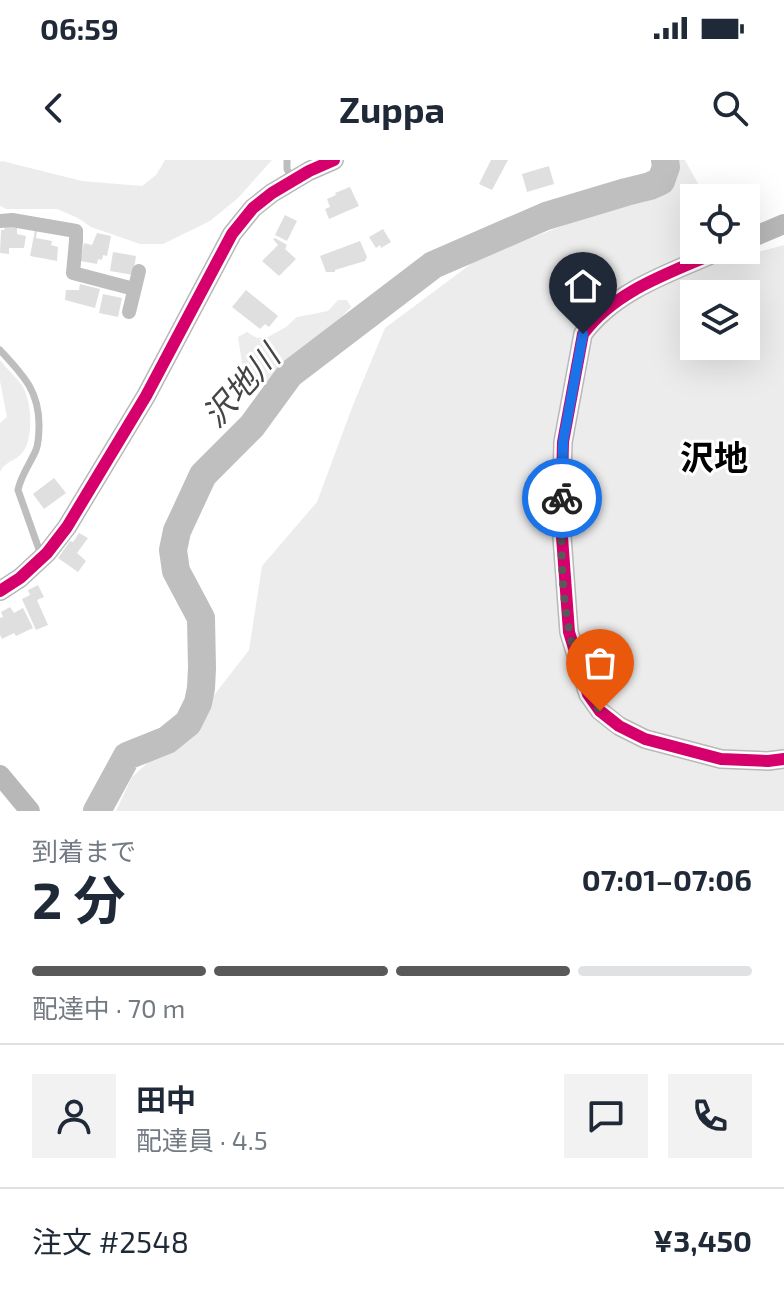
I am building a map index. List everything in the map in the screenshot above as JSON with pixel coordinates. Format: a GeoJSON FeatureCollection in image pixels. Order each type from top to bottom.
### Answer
{"type":"FeatureCollection","features":[{"type":"Feature","properties":{"kind":"street"},"geometry":{"type":"LineString","coordinates":[[0,591],[42,558],[67,527],[146,396],[232,234],[253,208],[272,193],[334,160]]}},
{"type":"Feature","properties":{"kind":"street"},"geometry":{"type":"LineString","coordinates":[[0,221],[12,220],[76,231],[73,273],[134,289]]}},
{"type":"Feature","properties":{"kind":"street"},"geometry":{"type":"LineString","coordinates":[[760,234],[784,224]]}},
{"type":"Feature","properties":{"kind":"street"},"geometry":{"type":"LineString","coordinates":[[690,264],[617,300],[594,319],[583,334],[563,442],[561,523],[569,632],[588,694],[600,711],[619,726],[645,739],[721,759],[784,759]]}},
{"type":"Feature","properties":{"kind":"street"},"geometry":{"type":"LineString","coordinates":[[129,312],[139,271]]}},
{"type":"Feature","properties":{"kind":"street"},"geometry":{"type":"LineString","coordinates":[[0,775],[30,811]]}},
{"type":"Feature","properties":{"kind":"lane"},"geometry":{"type":"LineString","coordinates":[[287,160],[287,169],[293,180]]}},
{"type":"Feature","properties":{"kind":"lane"},"geometry":{"type":"LineString","coordinates":[[0,350],[26,379],[36,397],[39,414],[37,447],[18,490],[42,558]]}},
{"type":"Feature","properties":{"kind":"shaded area"},"geometry":{"type":"Polygon","coordinates":[[[165,160],[272,160],[238,198],[210,221],[163,244],[140,244],[91,227],[57,209],[6,209],[0,206],[2,161],[82,181],[142,186],[156,175],[165,160]]]}},
{"type":"Feature","properties":{"kind":"shaded area"},"geometry":{"type":"Polygon","coordinates":[[[671,160],[685,160],[698,184],[680,184],[680,264],[760,264],[760,252],[784,245],[784,811],[116,811],[132,777],[194,721],[249,650],[262,566],[317,502],[385,328],[479,258],[617,205],[659,194],[674,177],[671,160]]]}},
{"type":"Feature","properties":{"kind":"shaded area"},"geometry":{"type":"Polygon","coordinates":[[[338,300],[347,300],[351,307],[322,338],[300,353],[272,383],[252,383],[242,363],[238,337],[247,332],[257,338],[268,337],[297,317],[328,311],[338,300]]]}},
{"type":"Feature","properties":{"kind":"shaded area"},"geometry":{"type":"Polygon","coordinates":[[[0,360],[25,391],[30,418],[27,445],[0,472],[0,423],[7,417],[0,381],[0,360]]]}},
{"type":"Feature","properties":{"kind":"building"},"geometry":{"type":"Polygon","coordinates":[[[491,160],[508,160],[492,190],[479,184],[491,160]]]}},
{"type":"Feature","properties":{"kind":"building"},"geometry":{"type":"Polygon","coordinates":[[[549,166],[554,184],[527,192],[522,174],[549,166]]]}},
{"type":"Feature","properties":{"kind":"building"},"geometry":{"type":"Polygon","coordinates":[[[350,187],[359,206],[329,219],[325,209],[330,207],[327,199],[350,187]]]}},
{"type":"Feature","properties":{"kind":"building"},"geometry":{"type":"Polygon","coordinates":[[[285,215],[297,221],[287,241],[275,235],[285,215]]]}},
{"type":"Feature","properties":{"kind":"building"},"geometry":{"type":"Polygon","coordinates":[[[5,226],[17,228],[17,234],[26,236],[24,248],[9,248],[9,254],[0,253],[1,230],[5,226]]]}},
{"type":"Feature","properties":{"kind":"building"},"geometry":{"type":"Polygon","coordinates":[[[383,229],[391,242],[376,248],[369,237],[383,229]]]}},
{"type":"Feature","properties":{"kind":"building"},"geometry":{"type":"Polygon","coordinates":[[[35,230],[36,238],[52,241],[51,245],[58,247],[57,261],[30,256],[35,230]]]}},
{"type":"Feature","properties":{"kind":"building"},"geometry":{"type":"Polygon","coordinates":[[[97,233],[111,236],[107,256],[98,259],[97,264],[80,261],[84,243],[92,245],[97,233]]]}},
{"type":"Feature","properties":{"kind":"building"},"geometry":{"type":"Polygon","coordinates":[[[275,238],[287,245],[285,249],[296,259],[279,276],[262,261],[278,245],[275,238]]]}},
{"type":"Feature","properties":{"kind":"building"},"geometry":{"type":"Polygon","coordinates":[[[360,241],[367,257],[365,261],[335,272],[326,272],[320,256],[360,241]]]}},
{"type":"Feature","properties":{"kind":"building"},"geometry":{"type":"Polygon","coordinates":[[[113,252],[136,256],[133,275],[110,271],[113,252]]]}},
{"type":"Feature","properties":{"kind":"building"},"geometry":{"type":"Polygon","coordinates":[[[80,284],[100,289],[95,308],[65,300],[66,290],[79,290],[80,284]]]}},
{"type":"Feature","properties":{"kind":"building"},"geometry":{"type":"Polygon","coordinates":[[[246,290],[278,316],[269,327],[265,324],[260,329],[232,307],[246,290]]]}},
{"type":"Feature","properties":{"kind":"building"},"geometry":{"type":"Polygon","coordinates":[[[103,294],[122,298],[118,317],[99,313],[103,294]]]}},
{"type":"Feature","properties":{"kind":"building"},"geometry":{"type":"Polygon","coordinates":[[[54,478],[66,493],[44,509],[33,494],[54,478]]]}},
{"type":"Feature","properties":{"kind":"building"},"geometry":{"type":"Polygon","coordinates":[[[79,533],[88,538],[77,553],[86,561],[78,572],[58,558],[79,533]]]}},
{"type":"Feature","properties":{"kind":"building"},"geometry":{"type":"Polygon","coordinates":[[[38,585],[44,597],[37,600],[48,625],[36,630],[22,599],[30,595],[28,590],[38,585]]]}},
{"type":"Feature","properties":{"kind":"building"},"geometry":{"type":"Polygon","coordinates":[[[10,607],[14,613],[23,608],[33,628],[2,639],[1,612],[10,607]]]}},
{"type":"Feature","properties":{"kind":"waterway","name":"沢地川"},"geometry":{"type":"LineString","coordinates":[[97,811],[127,756],[167,740],[188,723],[198,703],[202,668],[201,618],[176,571],[173,550],[177,531],[203,475],[252,426],[290,374],[433,265],[546,216],[650,186],[661,181],[665,160]]}},
{"type":"Feature","properties":{"kind":"cycle path"},"geometry":{"type":"LineString","coordinates":[[0,591],[20,578],[47,553],[67,527],[146,396],[232,234],[253,208],[272,193],[334,160]]}},
{"type":"Feature","properties":{"kind":"cycle path"},"geometry":{"type":"LineString","coordinates":[[689,264],[629,293],[596,318],[583,334],[563,442],[561,523],[569,632],[588,694],[600,711],[619,726],[645,739],[721,759],[784,759]]}},
{"type":"Feature","properties":{"kind":"way so far"},"geometry":{"type":"LineString","coordinates":[[562,498],[569,632],[588,694],[600,711]]}},
{"type":"Feature","properties":{"kind":"district","name":"沢地"},"geometry":{"type":"Point","coordinates":[714,456]}},
{"type":"Feature","properties":{"kind":"route"},"geometry":{"type":"LineString","coordinates":[[562,498],[563,442],[583,334]]}}]}
